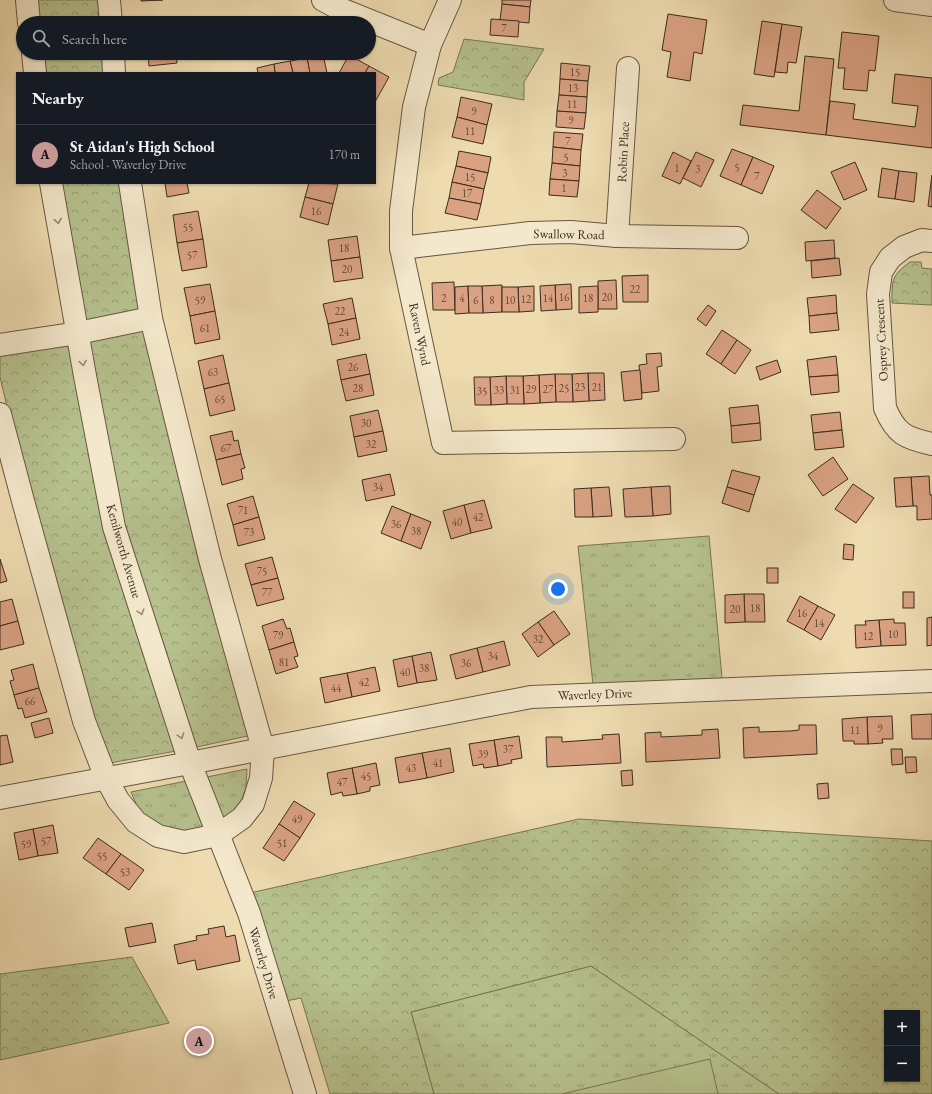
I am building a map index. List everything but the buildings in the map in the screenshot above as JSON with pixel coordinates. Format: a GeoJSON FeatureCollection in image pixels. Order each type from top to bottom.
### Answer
{"type":"FeatureCollection","features":[{"type":"Feature","properties":{"kind":"street"},"geometry":{"type":"LineString","coordinates":[[27,0],[28,16]]}},
{"type":"Feature","properties":{"kind":"street"},"geometry":{"type":"LineString","coordinates":[[110,0],[111,16]]}},
{"type":"Feature","properties":{"kind":"street"},"geometry":{"type":"LineString","coordinates":[[323,0],[358,16]]}},
{"type":"Feature","properties":{"kind":"street","name":"Raven Wynd"},"geometry":{"type":"LineString","coordinates":[[450,0],[430,45],[414,107],[401,211],[401,248],[443,443],[674,439]]}},
{"type":"Feature","properties":{"kind":"street"},"geometry":{"type":"LineString","coordinates":[[895,0],[932,5]]}},
{"type":"Feature","properties":{"kind":"street"},"geometry":{"type":"LineString","coordinates":[[376,23],[430,45]]}},
{"type":"Feature","properties":{"kind":"street"},"geometry":{"type":"LineString","coordinates":[[34,60],[35,72]]}},
{"type":"Feature","properties":{"kind":"street"},"geometry":{"type":"LineString","coordinates":[[113,60],[114,72]]}},
{"type":"Feature","properties":{"kind":"street","name":"Robin Place"},"geometry":{"type":"LineString","coordinates":[[618,236],[628,68]]}},
{"type":"Feature","properties":{"kind":"street","name":"Kenilworth Avenue"},"geometry":{"type":"LineString","coordinates":[[51,184],[114,527],[190,763]]}},
{"type":"Feature","properties":{"kind":"street"},"geometry":{"type":"LineString","coordinates":[[0,414],[84,721],[106,778],[118,800],[136,822],[158,836],[184,842],[218,835],[242,818],[253,804],[261,778],[263,749],[210,559],[151,318],[130,184]]}},
{"type":"Feature","properties":{"kind":"street","name":"Swallow Road"},"geometry":{"type":"LineString","coordinates":[[401,248],[530,233],[571,232],[618,236],[737,238]]}},
{"type":"Feature","properties":{"kind":"street","name":"Osprey Crescent"},"geometry":{"type":"LineString","coordinates":[[932,241],[922,240],[904,247],[890,258],[881,272],[878,294],[885,408],[890,420],[899,431],[913,440],[932,444]]}},
{"type":"Feature","properties":{"kind":"street"},"geometry":{"type":"LineString","coordinates":[[0,345],[78,333],[151,318]]}},
{"type":"Feature","properties":{"kind":"street","name":"Waverley Drive"},"geometry":{"type":"LineString","coordinates":[[0,798],[531,697],[932,681]]}},
{"type":"Feature","properties":{"kind":"street","name":"Waverley Drive"},"geometry":{"type":"LineString","coordinates":[[190,763],[248,913],[305,1094]]}},
{"type":"Feature","properties":{"kind":"green space"},"geometry":{"type":"Polygon","coordinates":[[[34,0],[98,0],[99,16],[35,16],[34,0]]]}},
{"type":"Feature","properties":{"kind":"green space"},"geometry":{"type":"Polygon","coordinates":[[[464,39],[544,49],[524,82],[524,100],[438,85],[439,78],[453,72],[464,39]]]}},
{"type":"Feature","properties":{"kind":"green space"},"geometry":{"type":"Polygon","coordinates":[[[40,60],[103,60],[104,72],[41,72],[40,60]]]}},
{"type":"Feature","properties":{"kind":"green space"},"geometry":{"type":"Polygon","coordinates":[[[58,184],[119,184],[139,313],[86,322],[58,184]]]}},
{"type":"Feature","properties":{"kind":"green space"},"geometry":{"type":"Polygon","coordinates":[[[910,262],[921,262],[922,268],[932,269],[932,305],[892,303],[894,279],[899,271],[910,262]]]}},
{"type":"Feature","properties":{"kind":"green space"},"geometry":{"type":"Polygon","coordinates":[[[144,328],[199,562],[252,735],[192,748],[122,526],[86,340],[144,328]]]}},
{"type":"Feature","properties":{"kind":"green space"},"geometry":{"type":"Polygon","coordinates":[[[72,341],[176,751],[110,763],[93,717],[29,501],[0,377],[0,353],[72,341]]]}},
{"type":"Feature","properties":{"kind":"green space"},"geometry":{"type":"Polygon","coordinates":[[[709,536],[723,689],[594,694],[578,546],[709,536]]]}},
{"type":"Feature","properties":{"kind":"green space"},"geometry":{"type":"Polygon","coordinates":[[[247,769],[246,787],[237,813],[190,833],[168,830],[140,813],[131,792],[247,769]]]}},
{"type":"Feature","properties":{"kind":"green space"},"geometry":{"type":"Polygon","coordinates":[[[579,819],[932,841],[932,1094],[779,1094],[591,966],[411,1012],[434,1094],[330,1094],[301,998],[276,1003],[241,895],[579,819]]]}},
{"type":"Feature","properties":{"kind":"green space"},"geometry":{"type":"Polygon","coordinates":[[[132,957],[169,1023],[0,1060],[0,974],[132,957]]]}},
{"type":"Feature","properties":{"kind":"green space"},"geometry":{"type":"Polygon","coordinates":[[[591,966],[779,1094],[434,1094],[411,1012],[591,966]]]}},
{"type":"Feature","properties":{"kind":"green space"},"geometry":{"type":"Polygon","coordinates":[[[710,1059],[718,1094],[562,1094],[710,1059]]]}},
{"type":"Feature","properties":{"kind":"place","name":"St Aidan's High School"},"geometry":{"type":"Point","coordinates":[199,1041]}}]}
